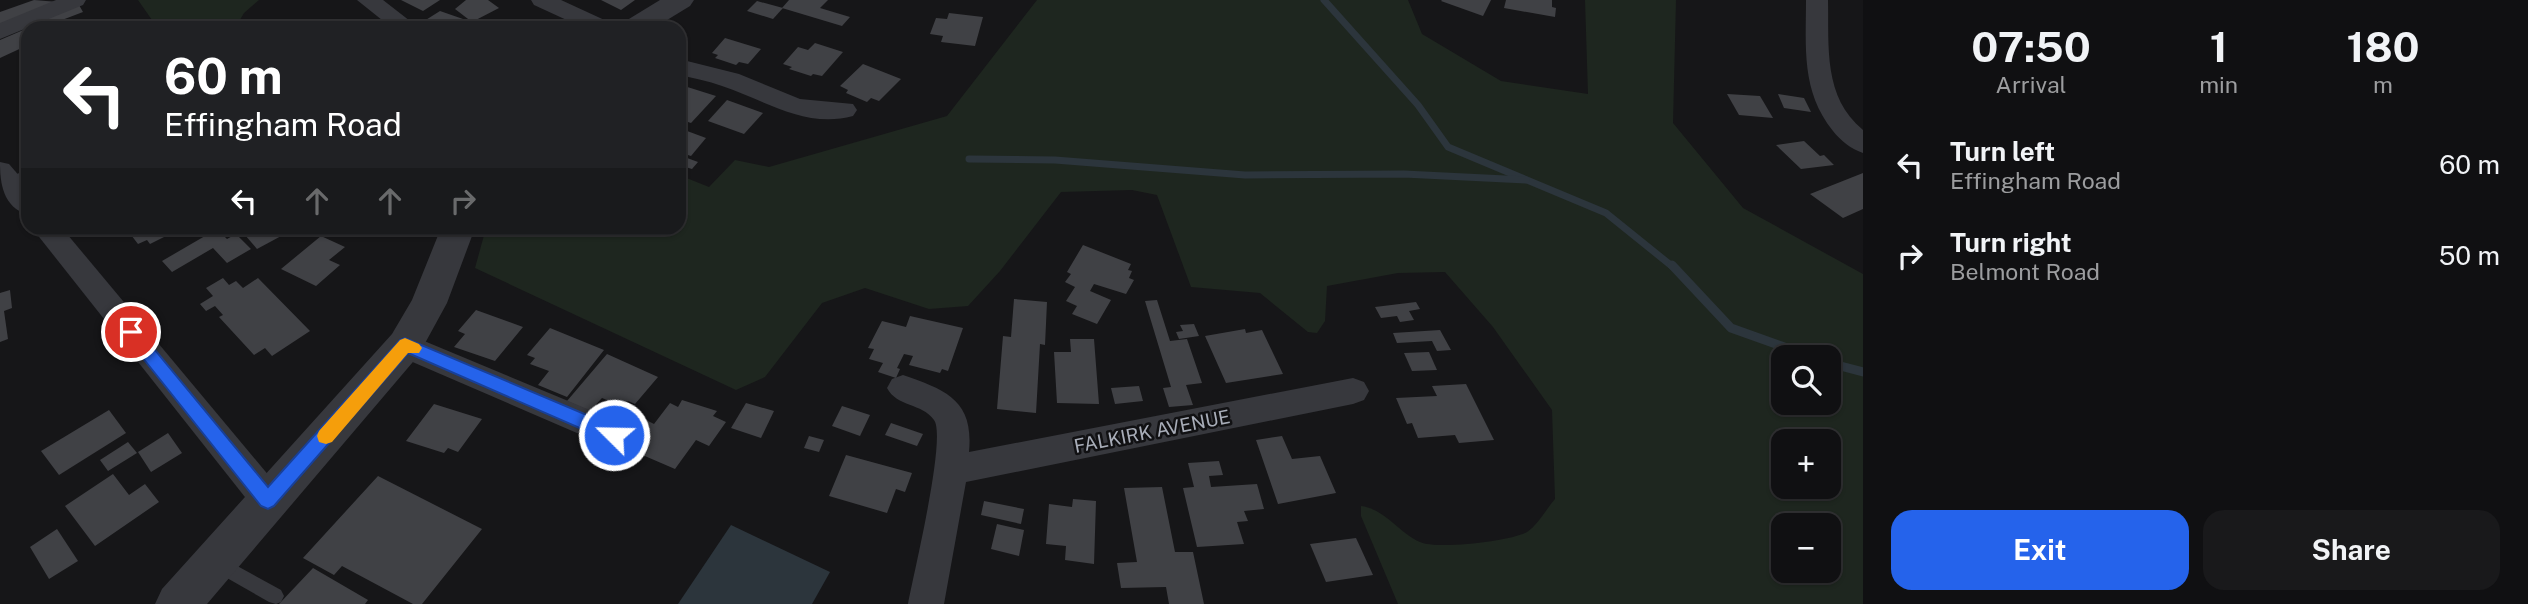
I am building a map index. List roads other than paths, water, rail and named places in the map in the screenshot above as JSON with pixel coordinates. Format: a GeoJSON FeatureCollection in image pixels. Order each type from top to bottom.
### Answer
{"type":"FeatureCollection","features":[{"type":"Feature","properties":{"kind":"street"},"geometry":{"type":"LineString","coordinates":[[26,21],[75,0]]}},
{"type":"Feature","properties":{"kind":"street"},"geometry":{"type":"LineString","coordinates":[[368,0],[397,21]]}},
{"type":"Feature","properties":{"kind":"street"},"geometry":{"type":"LineString","coordinates":[[542,0],[588,21]]}},
{"type":"Feature","properties":{"kind":"street"},"geometry":{"type":"LineString","coordinates":[[646,21],[680,0]]}},
{"type":"Feature","properties":{"kind":"street"},"geometry":{"type":"LineString","coordinates":[[1817,0],[1820,88],[1828,109],[1851,135],[1863,144]]}},
{"type":"Feature","properties":{"kind":"street"},"geometry":{"type":"LineString","coordinates":[[0,32],[21,23]]}},
{"type":"Feature","properties":{"kind":"street"},"geometry":{"type":"LineString","coordinates":[[686,69],[730,80],[795,107],[820,111],[844,110]]}},
{"type":"Feature","properties":{"kind":"street"},"geometry":{"type":"LineString","coordinates":[[13,175],[21,191]]}},
{"type":"Feature","properties":{"kind":"street"},"geometry":{"type":"LineString","coordinates":[[52,235],[268,500]]}},
{"type":"Feature","properties":{"kind":"street"},"geometry":{"type":"LineString","coordinates":[[178,604],[405,345],[429,303],[455,235]]}},
{"type":"Feature","properties":{"kind":"street"},"geometry":{"type":"LineString","coordinates":[[405,345],[614,435]]}},
{"type":"Feature","properties":{"kind":"street"},"geometry":{"type":"LineString","coordinates":[[904,388],[938,403],[950,416],[955,430],[951,470],[926,604]]}},
{"type":"Feature","properties":{"kind":"street","name":"FALKIRK AVENUE"},"geometry":{"type":"LineString","coordinates":[[951,470],[1353,391]]}},
{"type":"Feature","properties":{"kind":"lane"},"geometry":{"type":"LineString","coordinates":[[215,561],[275,596]]}},
{"type":"Feature","properties":{"kind":"waterway"},"geometry":{"type":"LineString","coordinates":[[1324,0],[1418,105],[1448,147],[1606,213],[1673,267]]}},
{"type":"Feature","properties":{"kind":"waterway"},"geometry":{"type":"LineString","coordinates":[[969,159],[1055,160],[1245,175],[1404,174],[1526,180]]}},
{"type":"Feature","properties":{"kind":"waterway"},"geometry":{"type":"LineString","coordinates":[[1672,265],[1731,328],[1778,345]]}},
{"type":"Feature","properties":{"kind":"waterway"},"geometry":{"type":"LineString","coordinates":[[1841,366],[1863,372]]}}]}
